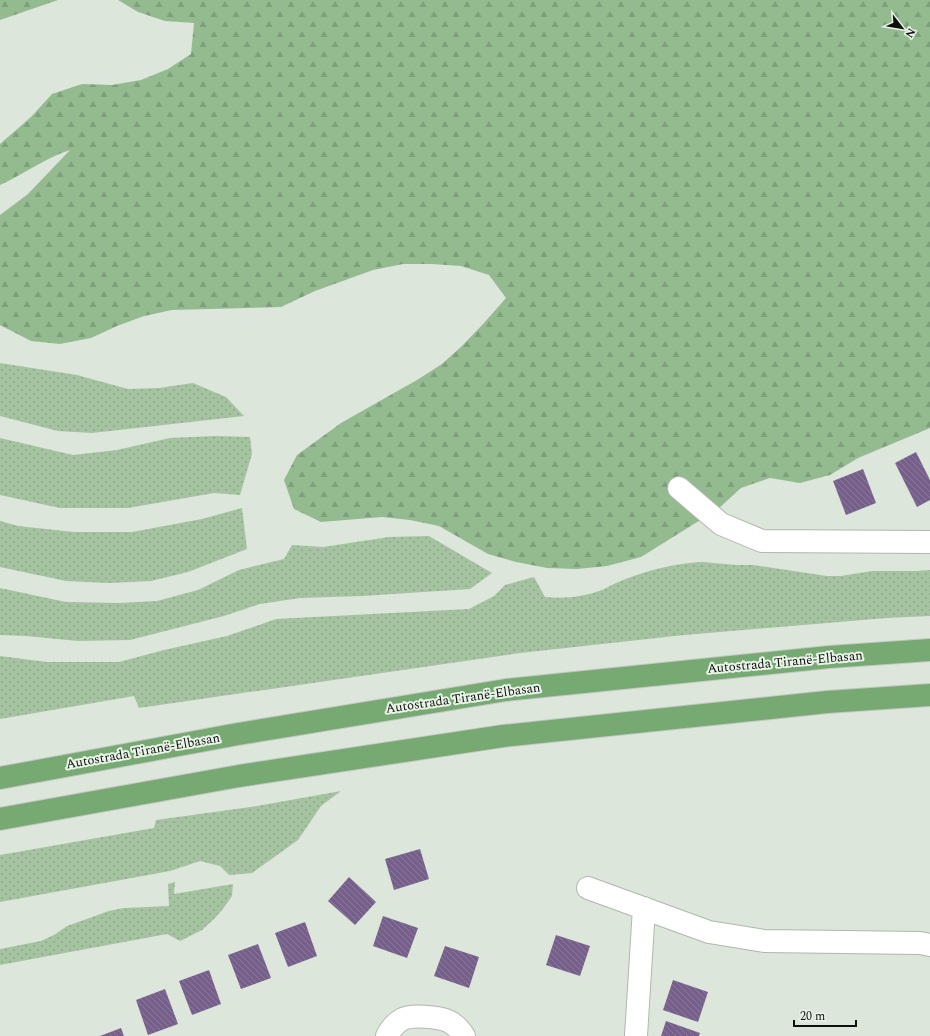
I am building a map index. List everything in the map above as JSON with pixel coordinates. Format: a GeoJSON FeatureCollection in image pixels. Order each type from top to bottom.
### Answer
{"type":"FeatureCollection","features":[{"type":"Feature","properties":{"kind":"highway","name":"Autostrada Tiranë-Elbasan"},"geometry":{"type":"LineString","coordinates":[[0,778],[238,734],[506,690],[829,657],[930,650]]}},
{"type":"Feature","properties":{"kind":"highway"},"geometry":{"type":"LineString","coordinates":[[0,819],[239,776],[503,736],[827,702],[930,695]]}},
{"type":"Feature","properties":{"kind":"street"},"geometry":{"type":"LineString","coordinates":[[680,488],[722,524],[762,541],[930,542]]}},
{"type":"Feature","properties":{"kind":"street"},"geometry":{"type":"LineString","coordinates":[[588,888],[709,932],[764,941],[920,942],[930,945]]}},
{"type":"Feature","properties":{"kind":"street"},"geometry":{"type":"LineString","coordinates":[[636,1036],[644,908]]}},
{"type":"Feature","properties":{"kind":"street"},"geometry":{"type":"LineString","coordinates":[[387,1036],[389,1031],[402,1019],[427,1016],[448,1021],[459,1029],[464,1036]]}},
{"type":"Feature","properties":{"kind":"green space"},"geometry":{"type":"Polygon","coordinates":[[[0,0],[58,0],[0,20],[0,0]]]}},
{"type":"Feature","properties":{"kind":"green space"},"geometry":{"type":"Polygon","coordinates":[[[118,0],[930,0],[930,428],[858,458],[830,475],[800,483],[770,478],[741,488],[718,509],[641,557],[607,566],[577,569],[547,568],[516,562],[488,554],[439,526],[410,520],[382,517],[321,522],[294,509],[284,480],[297,455],[341,423],[417,380],[442,364],[462,346],[506,298],[489,275],[461,266],[403,264],[373,270],[315,291],[281,307],[172,310],[144,316],[91,338],[60,344],[31,341],[0,325],[0,215],[28,194],[70,150],[52,157],[0,185],[0,144],[31,117],[52,94],[82,84],[112,85],[141,80],[168,69],[191,54],[194,23],[165,21],[138,12],[118,0]]]}},
{"type":"Feature","properties":{"kind":"green space"},"geometry":{"type":"Polygon","coordinates":[[[0,363],[77,375],[128,389],[159,388],[193,383],[226,397],[244,416],[92,433],[58,431],[0,416],[0,363]]]}},
{"type":"Feature","properties":{"kind":"green space"},"geometry":{"type":"Polygon","coordinates":[[[215,436],[250,437],[252,454],[240,495],[214,493],[128,508],[60,508],[0,495],[0,438],[73,455],[117,450],[170,438],[215,436]]]}},
{"type":"Feature","properties":{"kind":"green space"},"geometry":{"type":"Polygon","coordinates":[[[242,508],[247,549],[188,572],[151,581],[109,583],[66,581],[0,567],[0,521],[18,526],[74,532],[132,532],[202,519],[242,508]]]}},
{"type":"Feature","properties":{"kind":"green space"},"geometry":{"type":"Polygon","coordinates":[[[429,536],[492,573],[470,589],[362,596],[300,598],[260,604],[224,616],[130,640],[78,641],[0,635],[0,588],[66,602],[119,603],[157,601],[198,590],[239,570],[284,559],[292,545],[323,547],[389,537],[429,536]]]}},
{"type":"Feature","properties":{"kind":"green space"},"geometry":{"type":"Polygon","coordinates":[[[702,562],[753,565],[827,576],[841,576],[872,571],[930,570],[930,616],[886,618],[684,635],[520,653],[139,708],[134,696],[0,719],[0,656],[47,662],[119,662],[227,636],[276,619],[469,609],[494,596],[505,585],[534,577],[545,597],[574,597],[604,589],[626,579],[647,572],[680,564],[702,562]]]}},
{"type":"Feature","properties":{"kind":"green space"},"geometry":{"type":"Polygon","coordinates":[[[341,791],[321,806],[298,840],[252,873],[229,875],[220,866],[200,861],[170,871],[0,902],[0,855],[154,828],[156,820],[257,806],[341,791]]]}},
{"type":"Feature","properties":{"kind":"green space"},"geometry":{"type":"Polygon","coordinates":[[[175,882],[174,894],[233,884],[232,896],[223,909],[202,930],[180,941],[167,934],[0,965],[0,949],[41,941],[54,935],[67,926],[109,911],[124,908],[169,906],[168,884],[175,882]]]}},
{"type":"Feature","properties":{"kind":"building"},"geometry":{"type":"Polygon","coordinates":[[[916,452],[930,480],[930,500],[917,507],[895,463],[916,452]]]}},
{"type":"Feature","properties":{"kind":"building"},"geometry":{"type":"Polygon","coordinates":[[[863,469],[876,503],[846,515],[833,481],[863,469]]]}},
{"type":"Feature","properties":{"kind":"building"},"geometry":{"type":"Polygon","coordinates":[[[420,849],[429,879],[394,890],[385,859],[420,849]]]}},
{"type":"Feature","properties":{"kind":"building"},"geometry":{"type":"Polygon","coordinates":[[[349,877],[376,902],[355,925],[328,901],[349,877]]]}},
{"type":"Feature","properties":{"kind":"building"},"geometry":{"type":"Polygon","coordinates":[[[383,916],[418,928],[407,958],[373,946],[383,916]]]}},
{"type":"Feature","properties":{"kind":"building"},"geometry":{"type":"Polygon","coordinates":[[[305,922],[317,956],[288,967],[275,933],[305,922]]]}},
{"type":"Feature","properties":{"kind":"building"},"geometry":{"type":"Polygon","coordinates":[[[556,935],[590,946],[580,976],[546,965],[556,935]]]}},
{"type":"Feature","properties":{"kind":"building"},"geometry":{"type":"Polygon","coordinates":[[[258,944],[271,978],[241,989],[228,955],[258,944]]]}},
{"type":"Feature","properties":{"kind":"building"},"geometry":{"type":"Polygon","coordinates":[[[445,946],[479,957],[469,988],[434,976],[445,946]]]}},
{"type":"Feature","properties":{"kind":"building"},"geometry":{"type":"Polygon","coordinates":[[[209,970],[221,1004],[192,1015],[179,981],[209,970]]]}},
{"type":"Feature","properties":{"kind":"building"},"geometry":{"type":"Polygon","coordinates":[[[673,980],[708,992],[698,1022],[663,1010],[673,980]]]}},
{"type":"Feature","properties":{"kind":"building"},"geometry":{"type":"Polygon","coordinates":[[[165,989],[178,1024],[148,1035],[136,1000],[165,989]]]}},
{"type":"Feature","properties":{"kind":"building"},"geometry":{"type":"Polygon","coordinates":[[[666,1021],[700,1033],[699,1036],[661,1036],[666,1021]]]}},
{"type":"Feature","properties":{"kind":"building"},"geometry":{"type":"Polygon","coordinates":[[[121,1028],[124,1036],[100,1036],[121,1028]]]}}]}
